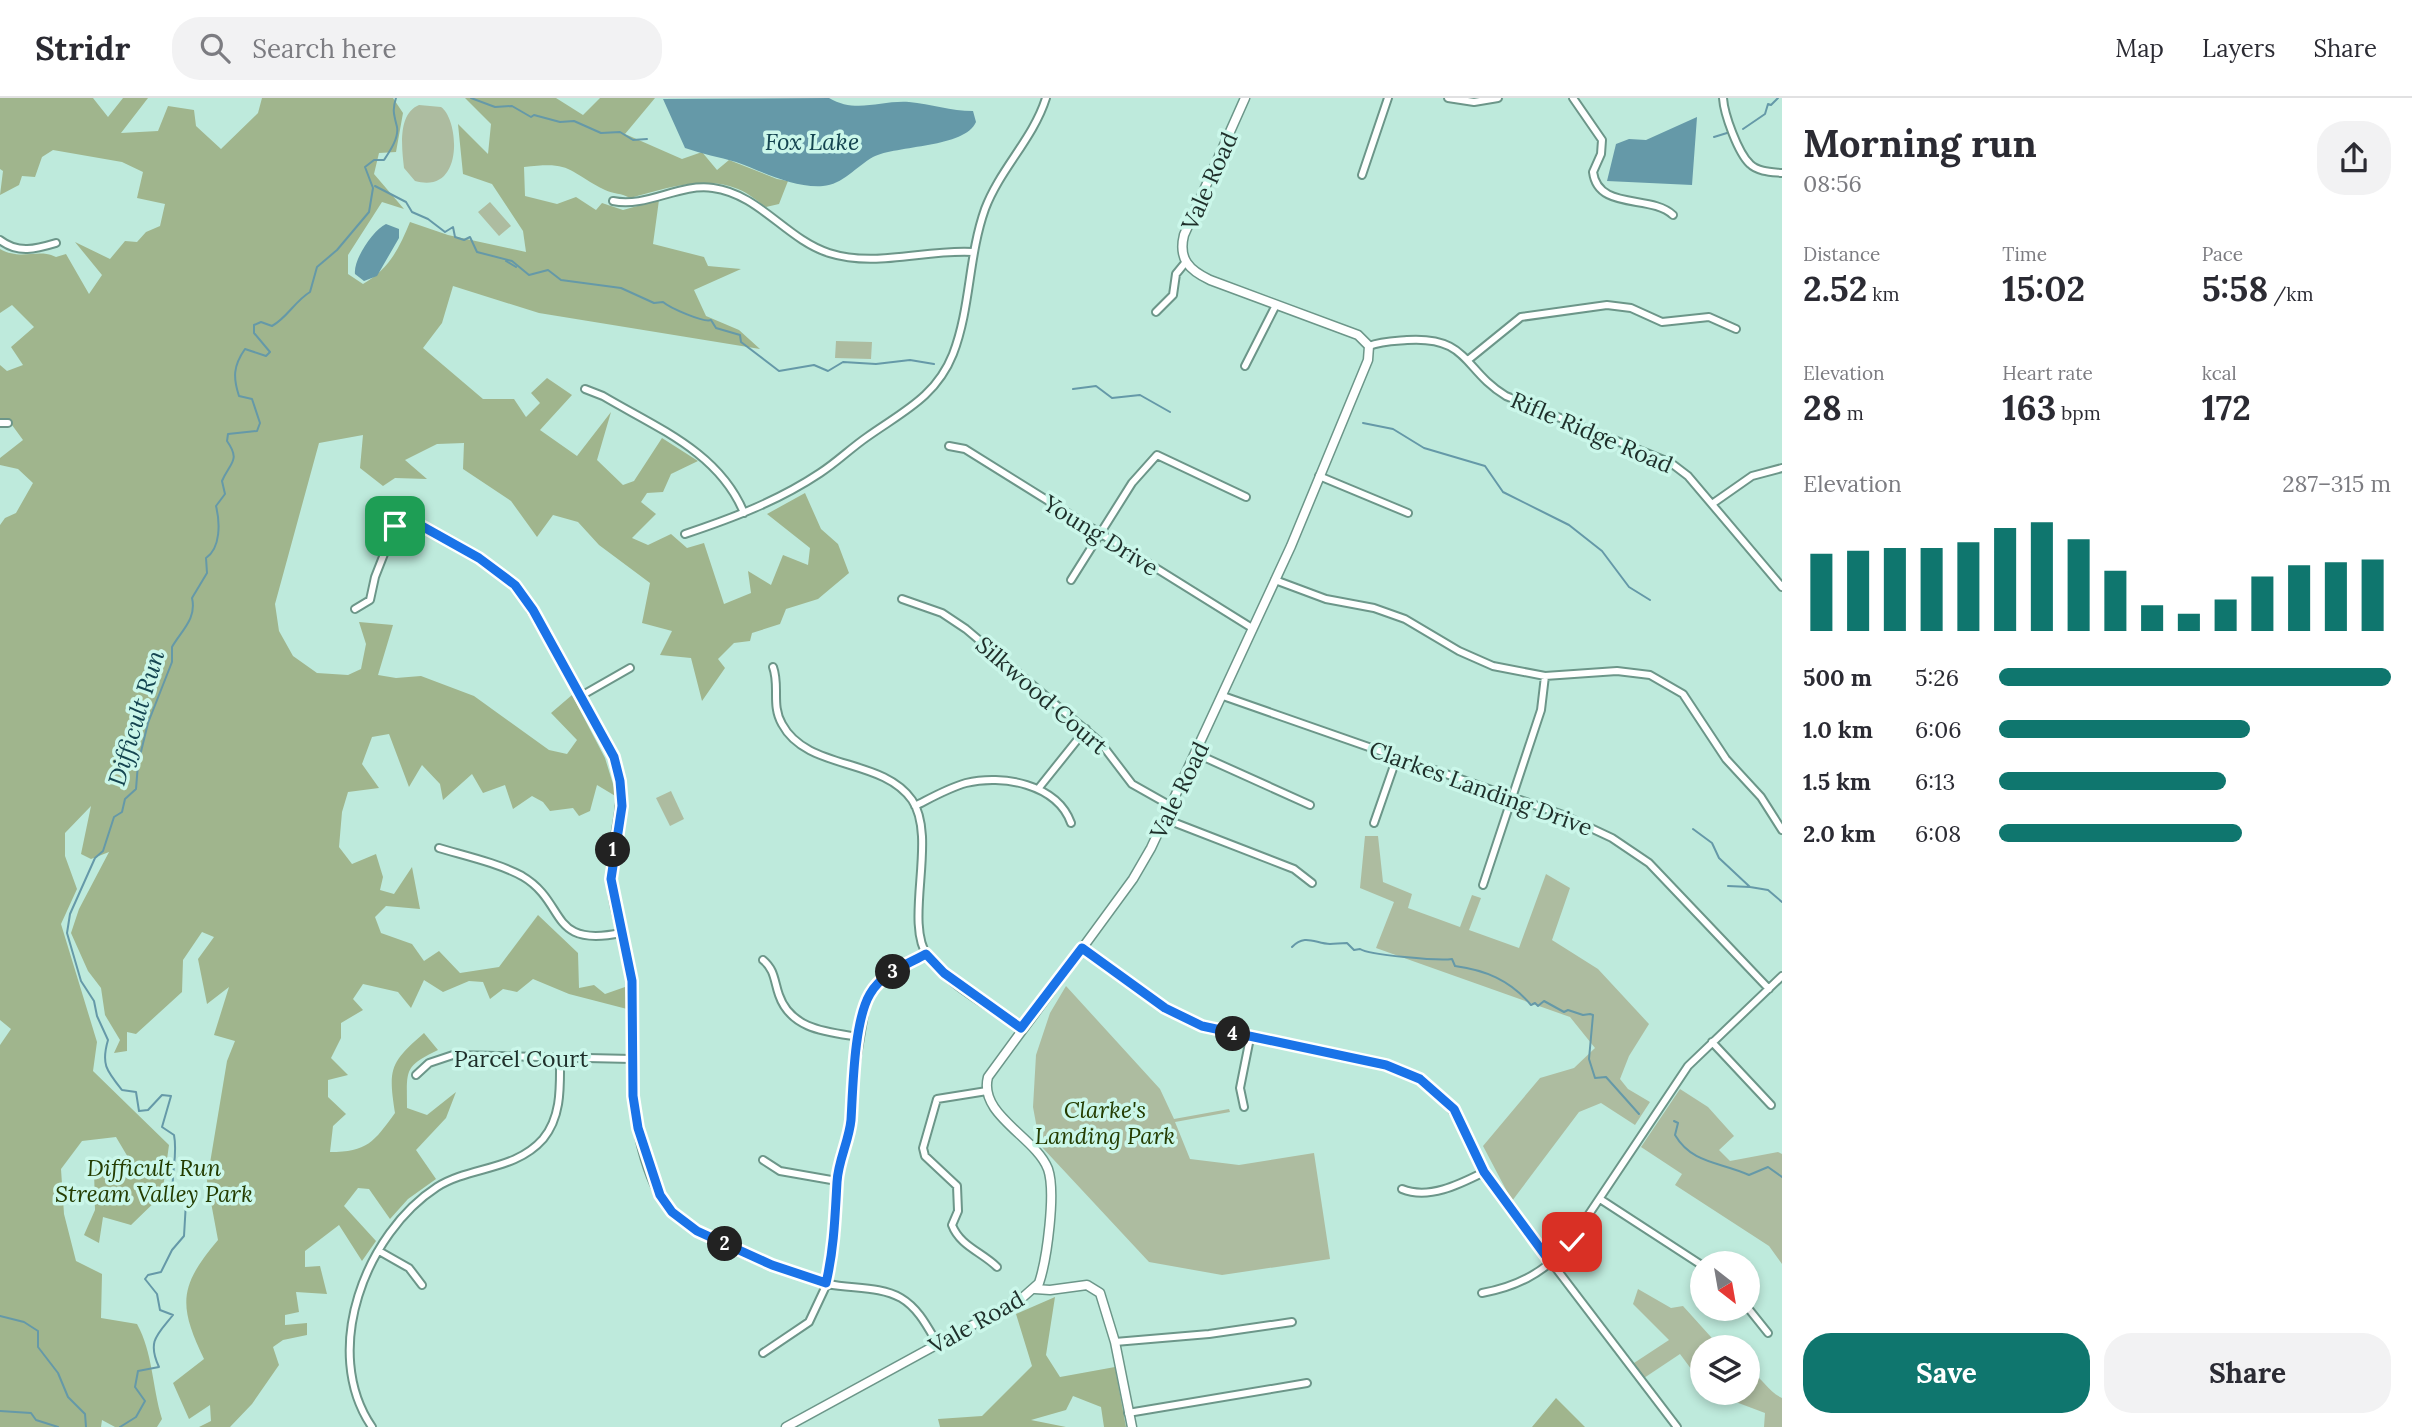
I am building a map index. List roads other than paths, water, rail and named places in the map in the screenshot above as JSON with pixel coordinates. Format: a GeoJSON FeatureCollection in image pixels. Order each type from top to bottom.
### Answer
{"type":"FeatureCollection","features":[{"type":"Feature","properties":{"kind":"main road","name":"Vale Road"},"geometry":{"type":"LineString","coordinates":[[786,1427],[1035,1289],[1041,1278],[1051,1192],[1049,1171],[1036,1150],[996,1109],[987,1091],[992,1069],[1133,879],[1197,754],[1365,370],[1369,346],[1358,335],[1210,280],[1185,263],[1181,250],[1184,235],[1245,98]]}},
{"type":"Feature","properties":{"kind":"main road"},"geometry":{"type":"LineString","coordinates":[[1035,1289],[1092,1286],[1102,1297],[1115,1342],[1132,1427]]}},
{"type":"Feature","properties":{"kind":"street"},"geometry":{"type":"LineString","coordinates":[[685,534],[744,513],[822,472],[868,436],[904,415],[932,390],[952,357],[963,324],[973,253],[992,192],[1032,129],[1046,98]]}},
{"type":"Feature","properties":{"kind":"street"},"geometry":{"type":"LineString","coordinates":[[1362,175],[1388,98]]}},
{"type":"Feature","properties":{"kind":"street"},"geometry":{"type":"LineString","coordinates":[[1448,98],[1475,102],[1498,98]]}},
{"type":"Feature","properties":{"kind":"street"},"geometry":{"type":"LineString","coordinates":[[1573,98],[1602,140],[1601,154],[1593,172],[1600,187],[1615,198],[1655,203],[1674,215]]}},
{"type":"Feature","properties":{"kind":"street"},"geometry":{"type":"LineString","coordinates":[[1723,98],[1725,116],[1746,160],[1760,170],[1782,173]]}},
{"type":"Feature","properties":{"kind":"street"},"geometry":{"type":"LineString","coordinates":[[613,201],[629,203],[689,188],[715,188],[746,200],[803,242],[842,257],[883,259],[929,252],[973,253]]}},
{"type":"Feature","properties":{"kind":"street"},"geometry":{"type":"LineString","coordinates":[[0,240],[12,247],[26,250],[56,243]]}},
{"type":"Feature","properties":{"kind":"street"},"geometry":{"type":"LineString","coordinates":[[1156,312],[1173,295],[1176,274],[1185,263]]}},
{"type":"Feature","properties":{"kind":"street"},"geometry":{"type":"LineString","coordinates":[[1245,366],[1276,305]]}},
{"type":"Feature","properties":{"kind":"street"},"geometry":{"type":"LineString","coordinates":[[1468,360],[1521,317],[1599,306],[1621,306],[1662,322],[1709,317],[1736,329]]}},
{"type":"Feature","properties":{"kind":"street","name":"Rifle Ridge Road"},"geometry":{"type":"LineString","coordinates":[[1369,346],[1379,342],[1436,341],[1451,346],[1506,396],[1671,463],[1712,505],[1782,587]]}},
{"type":"Feature","properties":{"kind":"street"},"geometry":{"type":"LineString","coordinates":[[585,389],[603,396],[709,460],[732,487],[744,513]]}},
{"type":"Feature","properties":{"kind":"street","name":"Young Drive"},"geometry":{"type":"LineString","coordinates":[[949,446],[965,449],[1252,628]]}},
{"type":"Feature","properties":{"kind":"street"},"geometry":{"type":"LineString","coordinates":[[1071,580],[1132,482],[1157,455],[1246,497]]}},
{"type":"Feature","properties":{"kind":"street"},"geometry":{"type":"LineString","coordinates":[[1712,505],[1752,476],[1782,468]]}},
{"type":"Feature","properties":{"kind":"street"},"geometry":{"type":"LineString","coordinates":[[1320,476],[1408,513]]}},
{"type":"Feature","properties":{"kind":"street"},"geometry":{"type":"LineString","coordinates":[[355,609],[370,600],[374,578],[395,526],[401,520],[411,520],[479,558],[515,585],[533,610],[609,747],[620,781],[622,809],[611,879],[632,981],[632,1059],[638,1128],[649,1168],[668,1209],[697,1231],[772,1265],[826,1283],[883,1291],[901,1298],[915,1309],[937,1343]]}},
{"type":"Feature","properties":{"kind":"street"},"geometry":{"type":"LineString","coordinates":[[1275,580],[1326,599],[1374,608],[1405,619],[1459,651],[1493,666],[1545,676],[1617,671],[1650,675],[1684,694],[1726,759],[1760,797],[1782,830]]}},
{"type":"Feature","properties":{"kind":"street","name":"Silkwood Court"},"geometry":{"type":"LineString","coordinates":[[902,599],[942,613],[966,629],[1086,729],[1107,750],[1132,784],[1171,806]]}},
{"type":"Feature","properties":{"kind":"street"},"geometry":{"type":"LineString","coordinates":[[774,667],[777,712],[790,736],[804,747],[890,781],[903,790],[915,806],[920,835],[920,929],[926,954],[944,973],[1021,1028]]}},
{"type":"Feature","properties":{"kind":"street"},"geometry":{"type":"LineString","coordinates":[[581,696],[630,668]]}},
{"type":"Feature","properties":{"kind":"street"},"geometry":{"type":"LineString","coordinates":[[1483,885],[1541,710],[1545,676]]}},
{"type":"Feature","properties":{"kind":"street","name":"Clarkes Landing Drive"},"geometry":{"type":"LineString","coordinates":[[1223,696],[1592,827],[1641,857],[1769,989]]}},
{"type":"Feature","properties":{"kind":"street"},"geometry":{"type":"LineString","coordinates":[[1038,789],[1086,729]]}},
{"type":"Feature","properties":{"kind":"street"},"geometry":{"type":"LineString","coordinates":[[1197,754],[1310,805]]}},
{"type":"Feature","properties":{"kind":"street"},"geometry":{"type":"LineString","coordinates":[[1374,823],[1397,757]]}},
{"type":"Feature","properties":{"kind":"street"},"geometry":{"type":"LineString","coordinates":[[915,806],[970,782],[999,780],[1038,789],[1060,805],[1071,823]]}},
{"type":"Feature","properties":{"kind":"street"},"geometry":{"type":"LineString","coordinates":[[1165,819],[1294,869],[1312,883]]}},
{"type":"Feature","properties":{"kind":"street"},"geometry":{"type":"LineString","coordinates":[[439,848],[523,877],[540,891],[563,925],[578,934],[594,937],[621,933]]}},
{"type":"Feature","properties":{"kind":"street"},"geometry":{"type":"LineString","coordinates":[[1082,948],[1177,1015],[1214,1030],[1386,1065],[1420,1079],[1454,1109],[1484,1172],[1678,1427]]}},
{"type":"Feature","properties":{"kind":"street"},"geometry":{"type":"LineString","coordinates":[[763,1353],[809,1322],[819,1305],[826,1283],[836,1228],[837,1181],[851,1123],[859,1037],[866,1002],[874,987],[887,975],[926,954]]}},
{"type":"Feature","properties":{"kind":"street"},"geometry":{"type":"LineString","coordinates":[[763,960],[772,970],[781,1001],[797,1020],[819,1030],[859,1037]]}},
{"type":"Feature","properties":{"kind":"street"},"geometry":{"type":"LineString","coordinates":[[1482,1293],[1519,1283],[1551,1263],[1572,1242],[1677,1081],[1712,1042],[1782,976]]}},
{"type":"Feature","properties":{"kind":"street"},"geometry":{"type":"LineString","coordinates":[[1244,1107],[1240,1088],[1250,1038]]}},
{"type":"Feature","properties":{"kind":"street"},"geometry":{"type":"LineString","coordinates":[[1712,1042],[1771,1105]]}},
{"type":"Feature","properties":{"kind":"street","name":"Parcel Court"},"geometry":{"type":"LineString","coordinates":[[416,1075],[429,1063],[453,1055],[632,1059]]}},
{"type":"Feature","properties":{"kind":"street"},"geometry":{"type":"LineString","coordinates":[[372,1427],[357,1394],[352,1334],[362,1285],[379,1251],[401,1219],[438,1187],[458,1177],[509,1162],[542,1140],[552,1125],[558,1106],[560,1058]]}},
{"type":"Feature","properties":{"kind":"street"},"geometry":{"type":"LineString","coordinates":[[987,1091],[937,1099],[923,1148],[925,1156],[957,1186],[958,1211],[953,1230],[967,1246],[985,1256],[997,1267]]}},
{"type":"Feature","properties":{"kind":"street"},"geometry":{"type":"LineString","coordinates":[[763,1160],[780,1171],[837,1181]]}},
{"type":"Feature","properties":{"kind":"street"},"geometry":{"type":"LineString","coordinates":[[1402,1189],[1414,1193],[1435,1191],[1484,1172]]}},
{"type":"Feature","properties":{"kind":"street"},"geometry":{"type":"LineString","coordinates":[[1600,1199],[1690,1258]]}},
{"type":"Feature","properties":{"kind":"street"},"geometry":{"type":"LineString","coordinates":[[379,1251],[409,1268],[422,1285]]}},
{"type":"Feature","properties":{"kind":"street"},"geometry":{"type":"LineString","coordinates":[[1758,1321],[1768,1333]]}},
{"type":"Feature","properties":{"kind":"street"},"geometry":{"type":"LineString","coordinates":[[1115,1342],[1209,1335],[1292,1322]]}},
{"type":"Feature","properties":{"kind":"street"},"geometry":{"type":"LineString","coordinates":[[1129,1413],[1307,1383]]}},
{"type":"Feature","properties":{"kind":"water","name":"Fox Lake"},"geometry":{"type":"Polygon","coordinates":[[[829,98],[839,103],[859,106],[909,102],[973,111],[976,122],[959,137],[884,153],[873,157],[837,182],[812,186],[790,182],[736,162],[685,148],[663,99],[829,98]]]}},
{"type":"Feature","properties":{"kind":"water"},"geometry":{"type":"Polygon","coordinates":[[[1697,117],[1692,185],[1607,181],[1616,144],[1629,139],[1646,140],[1697,117]]]}},
{"type":"Feature","properties":{"kind":"water"},"geometry":{"type":"Polygon","coordinates":[[[386,224],[399,229],[399,238],[377,276],[364,281],[355,274],[357,261],[370,239],[386,224]]]}},
{"type":"Feature","properties":{"kind":"waterway","name":"Difficult Run"},"geometry":{"type":"LineString","coordinates":[[120,1427],[136,1417],[145,1401],[135,1387],[138,1371],[159,1367],[154,1344],[158,1333],[173,1315],[160,1310],[157,1294],[145,1279],[148,1275],[161,1272],[172,1250],[184,1236],[186,1202],[173,1193],[174,1135],[162,1127],[171,1096],[162,1095],[148,1110],[139,1111],[136,1092],[122,1090],[109,1072],[105,1061],[108,1040],[97,1016],[94,1001],[81,981],[67,933],[70,914],[95,858],[103,851],[114,817],[122,812],[125,799],[136,789],[138,764],[148,723],[172,662],[172,647],[190,619],[192,598],[207,573],[206,558],[217,541],[219,527],[216,506],[225,494],[222,481],[234,457],[227,441],[228,434],[257,431],[260,423],[252,399],[239,396],[235,378],[238,361],[245,349],[266,356],[270,352],[254,333],[254,325],[261,322],[272,326],[310,292],[317,267],[337,250],[369,212],[373,188],[365,167],[374,160],[384,160],[394,144],[397,136],[394,112],[396,98]]}},
{"type":"Feature","properties":{"kind":"waterway"},"geometry":{"type":"LineString","coordinates":[[471,98],[495,107],[512,106],[531,117],[534,115],[560,122],[574,121],[601,133],[620,132],[633,140],[647,139]]}},
{"type":"Feature","properties":{"kind":"waterway"},"geometry":{"type":"LineString","coordinates":[[1743,129],[1765,114],[1768,104],[1771,105],[1778,98]]}},
{"type":"Feature","properties":{"kind":"waterway"},"geometry":{"type":"LineString","coordinates":[[1714,137],[1727,133]]}},
{"type":"Feature","properties":{"kind":"waterway"},"geometry":{"type":"LineString","coordinates":[[375,186],[406,202],[412,212],[428,219],[445,232],[453,227],[455,237],[464,240],[470,237],[477,252],[512,261],[529,275],[548,270],[561,280],[621,288],[654,303],[663,302],[687,314],[711,320],[716,328],[740,335],[741,342],[779,371],[814,365],[828,371],[843,362],[876,364],[910,360],[934,364]]}},
{"type":"Feature","properties":{"kind":"waterway"},"geometry":{"type":"LineString","coordinates":[[506,261],[516,267]]}},
{"type":"Feature","properties":{"kind":"waterway"},"geometry":{"type":"LineString","coordinates":[[1073,389],[1096,386],[1112,398],[1140,395],[1170,412]]}},
{"type":"Feature","properties":{"kind":"waterway"},"geometry":{"type":"LineString","coordinates":[[1363,423],[1393,429],[1424,448],[1485,466],[1503,492],[1569,525],[1602,551],[1629,587],[1650,600]]}},
{"type":"Feature","properties":{"kind":"waterway"},"geometry":{"type":"LineString","coordinates":[[1693,829],[1712,843],[1719,858],[1750,887],[1768,890],[1782,902]]}},
{"type":"Feature","properties":{"kind":"waterway"},"geometry":{"type":"LineString","coordinates":[[1728,886],[1750,887]]}},
{"type":"Feature","properties":{"kind":"waterway"},"geometry":{"type":"LineString","coordinates":[[1292,947],[1306,940],[1330,944],[1347,943],[1354,950],[1452,959],[1455,966],[1477,970],[1506,983],[1531,1005],[1535,1003],[1538,1006],[1544,1001],[1564,1012],[1568,1010],[1593,1015],[1589,1059],[1595,1078],[1606,1077],[1639,1114]]}},
{"type":"Feature","properties":{"kind":"waterway"},"geometry":{"type":"LineString","coordinates":[[1674,1121],[1678,1123],[1675,1135],[1682,1145],[1699,1157],[1749,1175],[1768,1167],[1782,1177]]}},
{"type":"Feature","properties":{"kind":"waterway"},"geometry":{"type":"LineString","coordinates":[[0,1316],[24,1322],[38,1331],[38,1347],[58,1373],[68,1397],[85,1414],[86,1427]]}},
{"type":"Feature","properties":{"kind":"waterway"},"geometry":{"type":"LineString","coordinates":[[0,1411],[31,1413],[36,1420],[58,1427]]}},
{"type":"Feature","properties":{"kind":"park label","name":"Clarke's Landing Park"},"geometry":{"type":"Point","coordinates":[1105,1122]}},
{"type":"Feature","properties":{"kind":"park label","name":"Difficult Run Stream Valley Park"},"geometry":{"type":"Point","coordinates":[154,1180]}}]}
